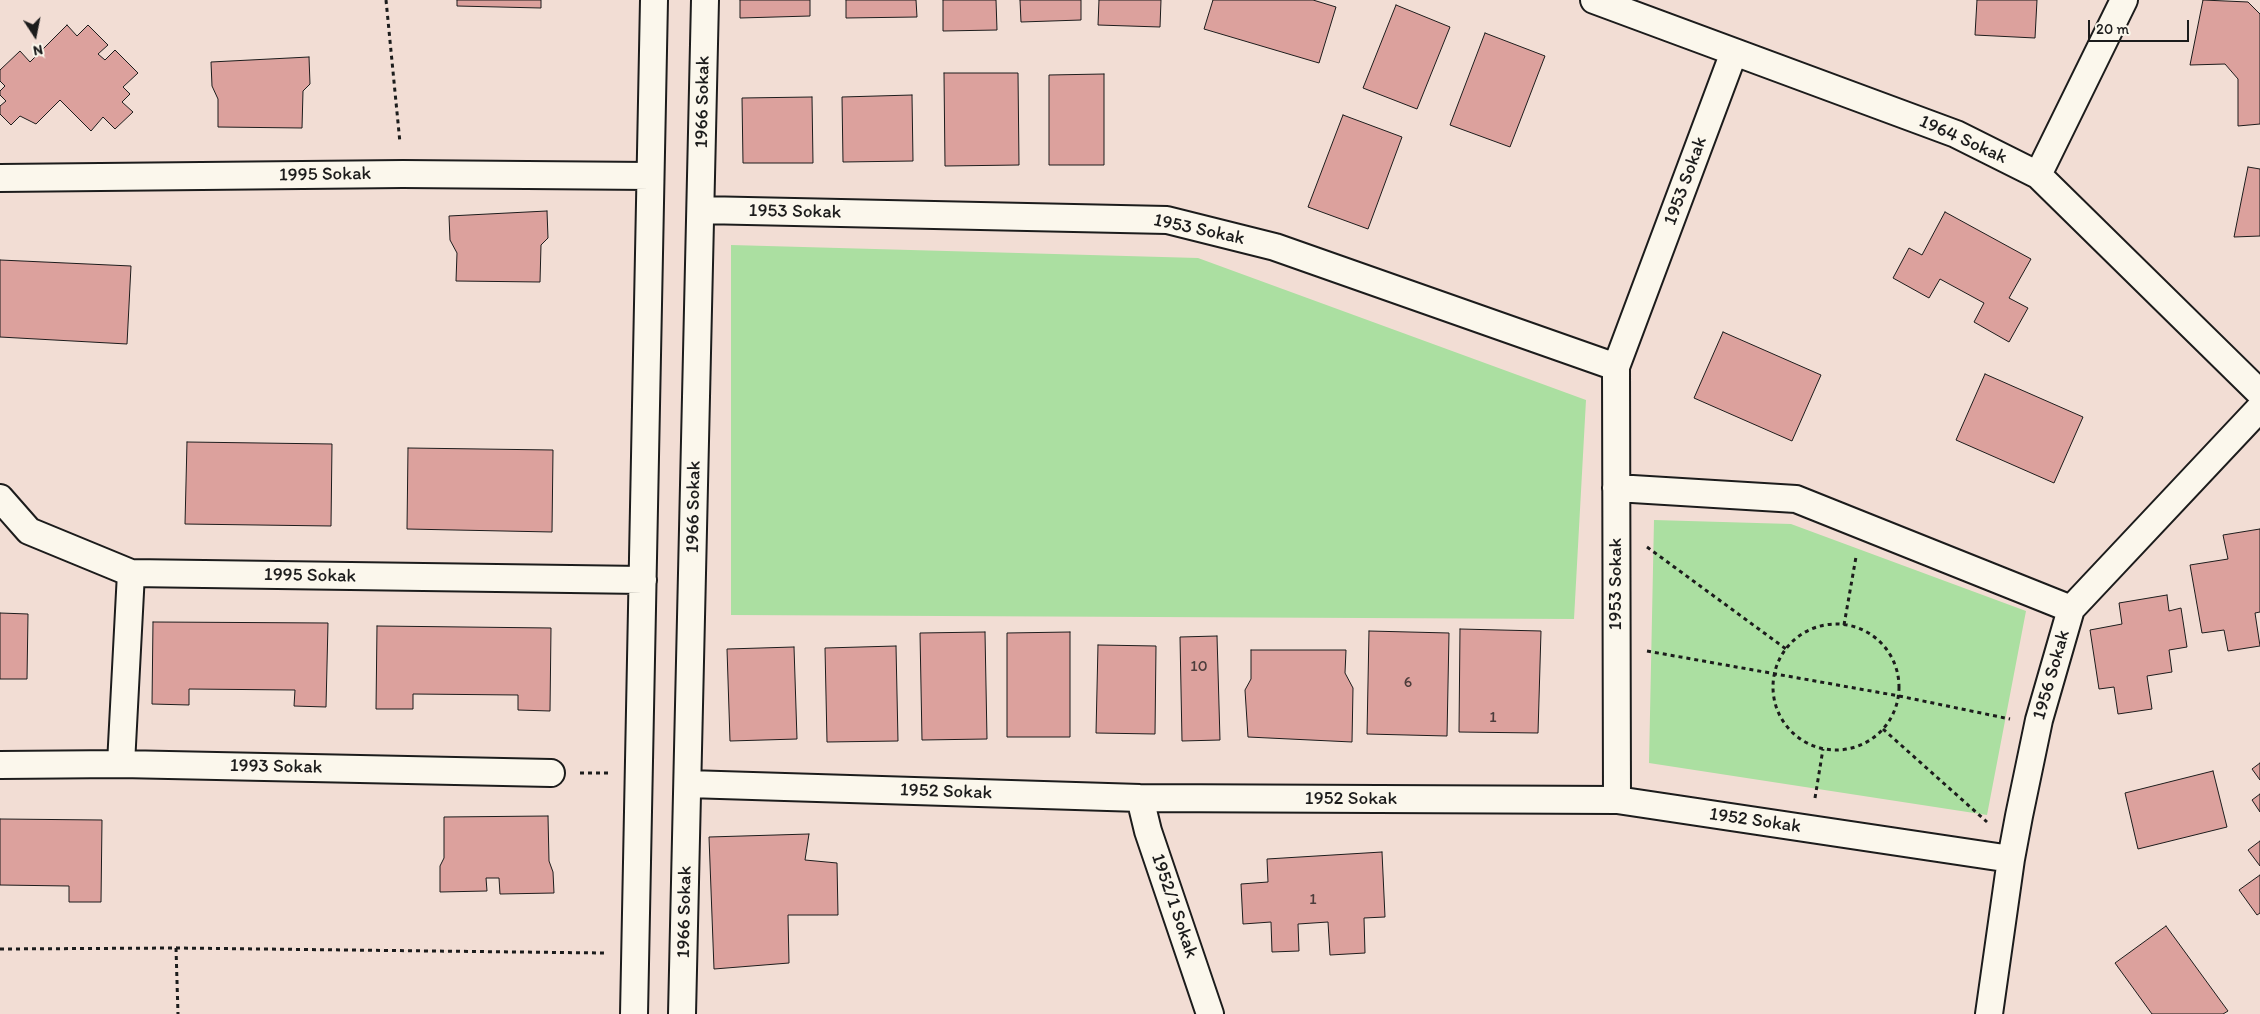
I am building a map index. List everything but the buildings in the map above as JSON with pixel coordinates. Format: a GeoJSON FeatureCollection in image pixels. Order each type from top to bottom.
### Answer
{"type":"FeatureCollection","features":[{"type":"Feature","properties":{"kind":"street"},"geometry":{"type":"LineString","coordinates":[[634,1014],[654,0]]}},
{"type":"Feature","properties":{"kind":"street","name":"1966 Sokak"},"geometry":{"type":"LineString","coordinates":[[682,1014],[706,0]]}},
{"type":"Feature","properties":{"kind":"street","name":"1964 Sokak"},"geometry":{"type":"LineString","coordinates":[[1594,0],[1956,134],[2038,175],[2260,393]]}},
{"type":"Feature","properties":{"kind":"street"},"geometry":{"type":"LineString","coordinates":[[2038,175],[2124,0]]}},
{"type":"Feature","properties":{"kind":"street","name":"1953 Sokak"},"geometry":{"type":"LineString","coordinates":[[1617,800],[1616,367],[1734,52]]}},
{"type":"Feature","properties":{"kind":"street","name":"1995 Sokak"},"geometry":{"type":"LineString","coordinates":[[0,178],[403,174],[650,176]]}},
{"type":"Feature","properties":{"kind":"street","name":"1953 Sokak"},"geometry":{"type":"LineString","coordinates":[[700,210],[1167,220],[1276,247],[1616,367]]}},
{"type":"Feature","properties":{"kind":"street","name":"1956 Sokak"},"geometry":{"type":"LineString","coordinates":[[1989,1014],[2011,859],[2039,720],[2071,608],[2260,408]]}},
{"type":"Feature","properties":{"kind":"street"},"geometry":{"type":"LineString","coordinates":[[1616,488],[1796,498],[2071,608]]}},
{"type":"Feature","properties":{"kind":"street","name":"1995 Sokak"},"geometry":{"type":"LineString","coordinates":[[0,498],[29,531],[131,573],[643,580]]}},
{"type":"Feature","properties":{"kind":"street"},"geometry":{"type":"LineString","coordinates":[[121,764],[131,573]]}},
{"type":"Feature","properties":{"kind":"street","name":"1993 Sokak"},"geometry":{"type":"LineString","coordinates":[[0,766],[121,764],[552,773]]}},
{"type":"Feature","properties":{"kind":"street","name":"1952 Sokak"},"geometry":{"type":"LineString","coordinates":[[688,784],[1140,798],[1617,800],[2011,859]]}},
{"type":"Feature","properties":{"kind":"street","name":"1952/1 Sokak"},"geometry":{"type":"LineString","coordinates":[[1140,798],[1148,831],[1210,1014]]}},
{"type":"Feature","properties":{"kind":"path"},"geometry":{"type":"LineString","coordinates":[[386,0],[403,174]]}},
{"type":"Feature","properties":{"kind":"path"},"geometry":{"type":"LineString","coordinates":[[1844,625],[1858,545],[1867,527]]}},
{"type":"Feature","properties":{"kind":"path"},"geometry":{"type":"LineString","coordinates":[[1645,546],[1786,649]]}},
{"type":"Feature","properties":{"kind":"path"},"geometry":{"type":"LineString","coordinates":[[1823,625],[1844,625],[1863,630],[1880,642],[1894,665],[1899,678],[1899,696],[1892,717],[1883,729],[1860,746],[1840,751],[1823,749],[1799,739],[1784,724],[1775,704],[1773,683],[1778,663],[1786,649],[1804,633],[1823,625]]}},
{"type":"Feature","properties":{"kind":"path"},"geometry":{"type":"LineString","coordinates":[[1646,651],[1899,696],[2015,721]]}},
{"type":"Feature","properties":{"kind":"path"},"geometry":{"type":"LineString","coordinates":[[1883,729],[1990,824]]}},
{"type":"Feature","properties":{"kind":"path"},"geometry":{"type":"LineString","coordinates":[[1815,798],[1823,749]]}},
{"type":"Feature","properties":{"kind":"path"},"geometry":{"type":"LineString","coordinates":[[552,773],[610,773]]}},
{"type":"Feature","properties":{"kind":"path"},"geometry":{"type":"LineString","coordinates":[[0,950],[176,948],[610,954]]}},
{"type":"Feature","properties":{"kind":"path"},"geometry":{"type":"LineString","coordinates":[[176,948],[178,1014]]}},
{"type":"Feature","properties":{"kind":"green space"},"geometry":{"type":"Polygon","coordinates":[[[731,245],[1198,258],[1586,400],[1574,619],[731,615],[731,245]]]}},
{"type":"Feature","properties":{"kind":"green space"},"geometry":{"type":"Polygon","coordinates":[[[1654,520],[1791,524],[2026,611],[1987,815],[1649,763],[1654,520]]]}}]}
